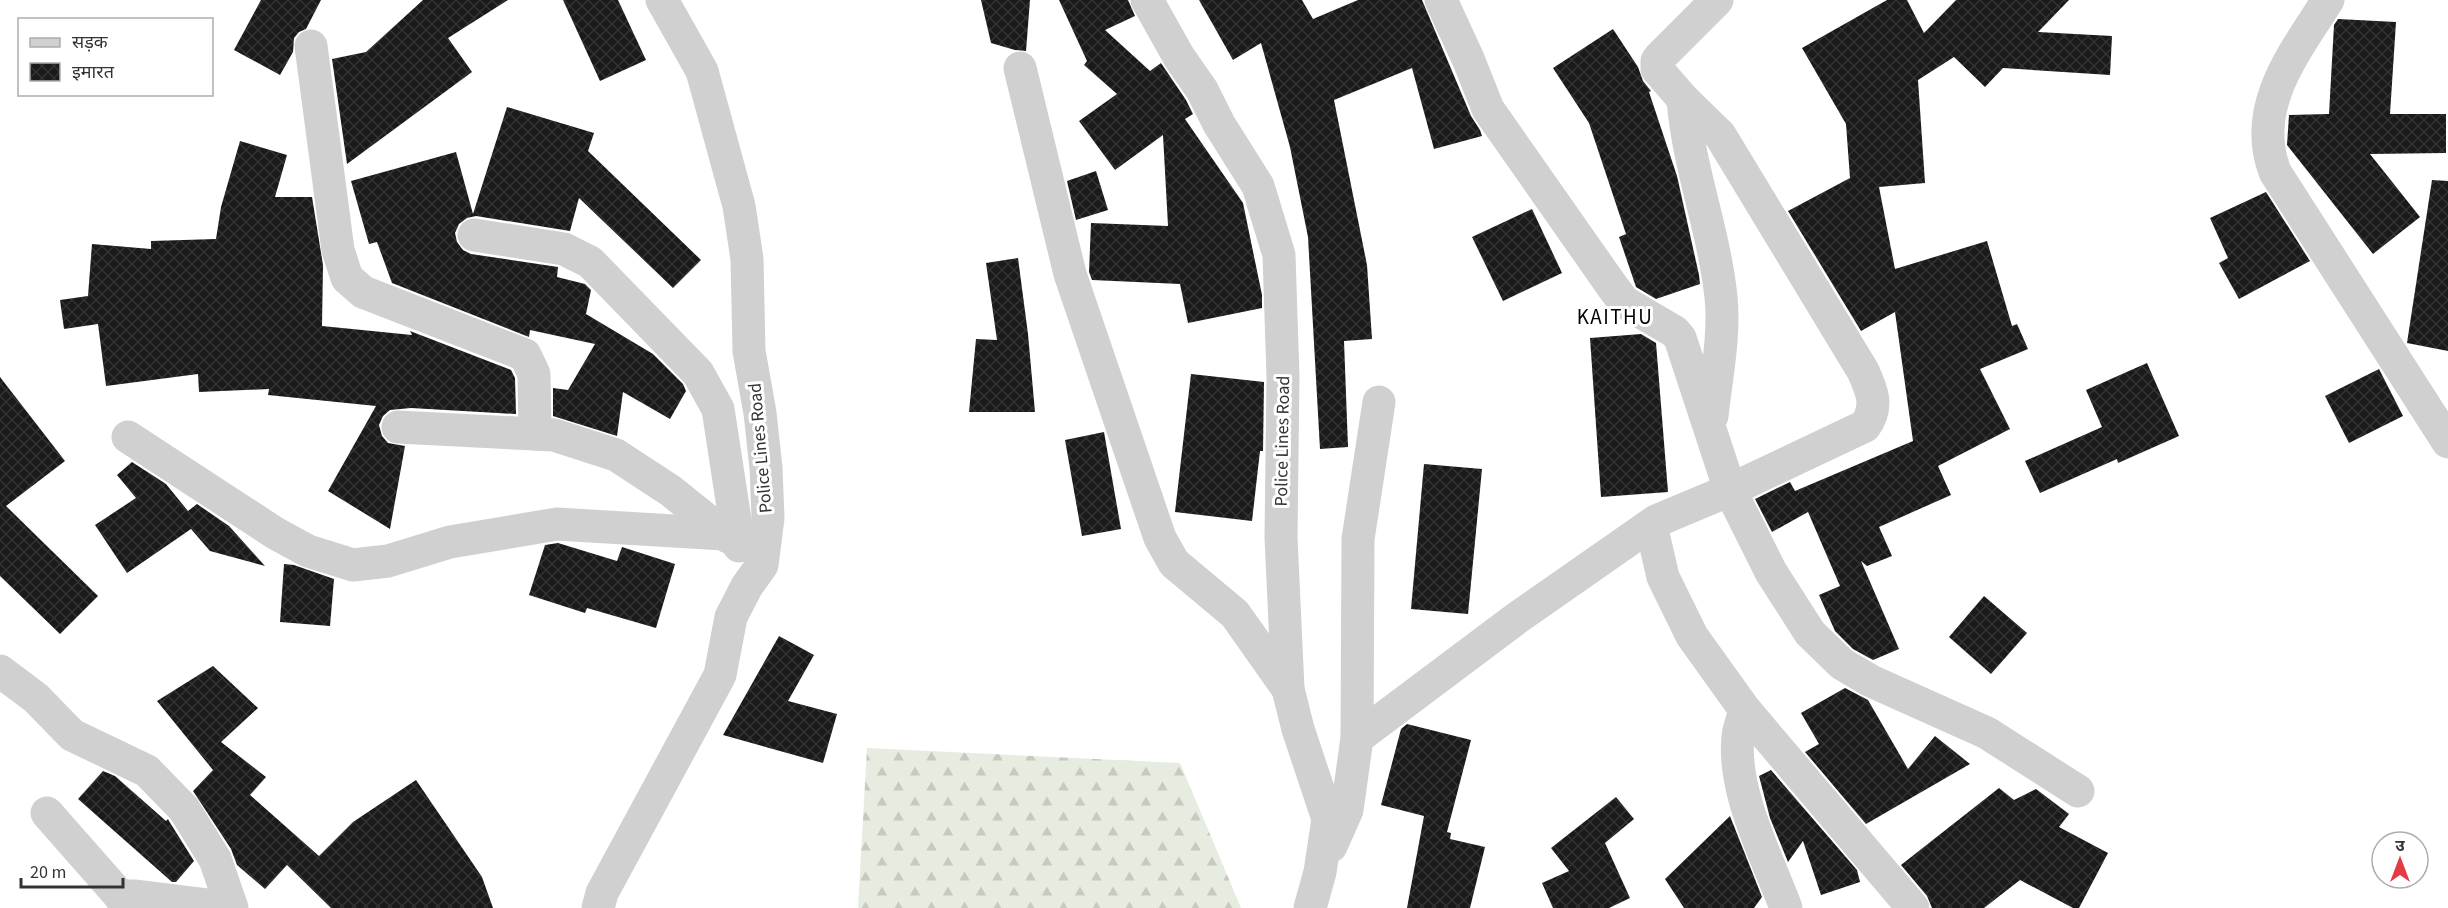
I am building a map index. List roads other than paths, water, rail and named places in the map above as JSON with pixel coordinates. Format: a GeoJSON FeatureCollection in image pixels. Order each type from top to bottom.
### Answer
{"type":"FeatureCollection","features":[{"type":"Feature","properties":{"kind":"street","name":"Police Lines Road"},"geometry":{"type":"LineString","coordinates":[[598,908],[602,893],[720,675],[731,617],[747,586],[742,548],[768,518],[766,468],[760,413],[749,351],[747,260],[739,206],[702,72],[662,0]]}},
{"type":"Feature","properties":{"kind":"street","name":"Police Lines Road"},"geometry":{"type":"LineString","coordinates":[[1147,0],[1258,186],[1279,255],[1283,377],[1281,537],[1288,689],[1298,729],[1328,819],[1320,872],[1310,908]]}},
{"type":"Feature","properties":{"kind":"street"},"geometry":{"type":"LineString","coordinates":[[1441,0],[1488,109],[1605,277],[1624,302],[1675,332],[1680,338],[1730,490],[1771,572],[1810,633],[1842,664],[1870,681],[1987,733],[2078,790]]}},
{"type":"Feature","properties":{"kind":"street"},"geometry":{"type":"LineString","coordinates":[[1358,738],[1517,618],[1651,525],[1865,426],[1872,415],[1874,395],[1863,371],[1720,135],[1659,73],[1657,61],[1717,0]]}},
{"type":"Feature","properties":{"kind":"street"},"geometry":{"type":"LineString","coordinates":[[2328,0],[2282,74],[2268,113],[2268,156],[2275,172],[2448,442]]}},
{"type":"Feature","properties":{"kind":"street"},"geometry":{"type":"LineString","coordinates":[[311,46],[338,250],[347,278],[363,292],[525,355],[534,374],[535,434]]}},
{"type":"Feature","properties":{"kind":"street"},"geometry":{"type":"LineString","coordinates":[[1020,68],[1070,274],[1161,538],[1174,563],[1235,614],[1288,689]]}},
{"type":"Feature","properties":{"kind":"street"},"geometry":{"type":"LineString","coordinates":[[1683,99],[1685,127],[1707,222],[1721,298],[1720,336],[1711,430]]}},
{"type":"Feature","properties":{"kind":"street"},"geometry":{"type":"LineString","coordinates":[[474,235],[564,249],[590,262],[698,373],[718,409],[742,548]]}},
{"type":"Feature","properties":{"kind":"street"},"geometry":{"type":"LineString","coordinates":[[1320,872],[1347,810],[1358,738],[1358,539],[1379,402]]}},
{"type":"Feature","properties":{"kind":"street"},"geometry":{"type":"LineString","coordinates":[[398,427],[554,435],[616,455],[671,491],[742,548]]}},
{"type":"Feature","properties":{"kind":"street"},"geometry":{"type":"LineString","coordinates":[[128,437],[292,542],[308,551],[353,565],[388,561],[450,542],[556,524],[742,548]]}},
{"type":"Feature","properties":{"kind":"street"},"geometry":{"type":"LineString","coordinates":[[1651,525],[1663,577],[1692,636],[1745,710],[1913,908]]}},
{"type":"Feature","properties":{"kind":"street"},"geometry":{"type":"LineString","coordinates":[[0,671],[36,699],[72,735],[147,771],[154,778],[184,809],[215,859],[231,908],[144,897],[123,902],[47,813]]}},
{"type":"Feature","properties":{"kind":"street"},"geometry":{"type":"LineString","coordinates":[[1745,710],[1738,735],[1738,759],[1744,798],[1786,908]]}},
{"type":"Feature","properties":{"kind":"district","name":"KAITHU"},"geometry":{"type":"Point","coordinates":[1615,317]}}]}
